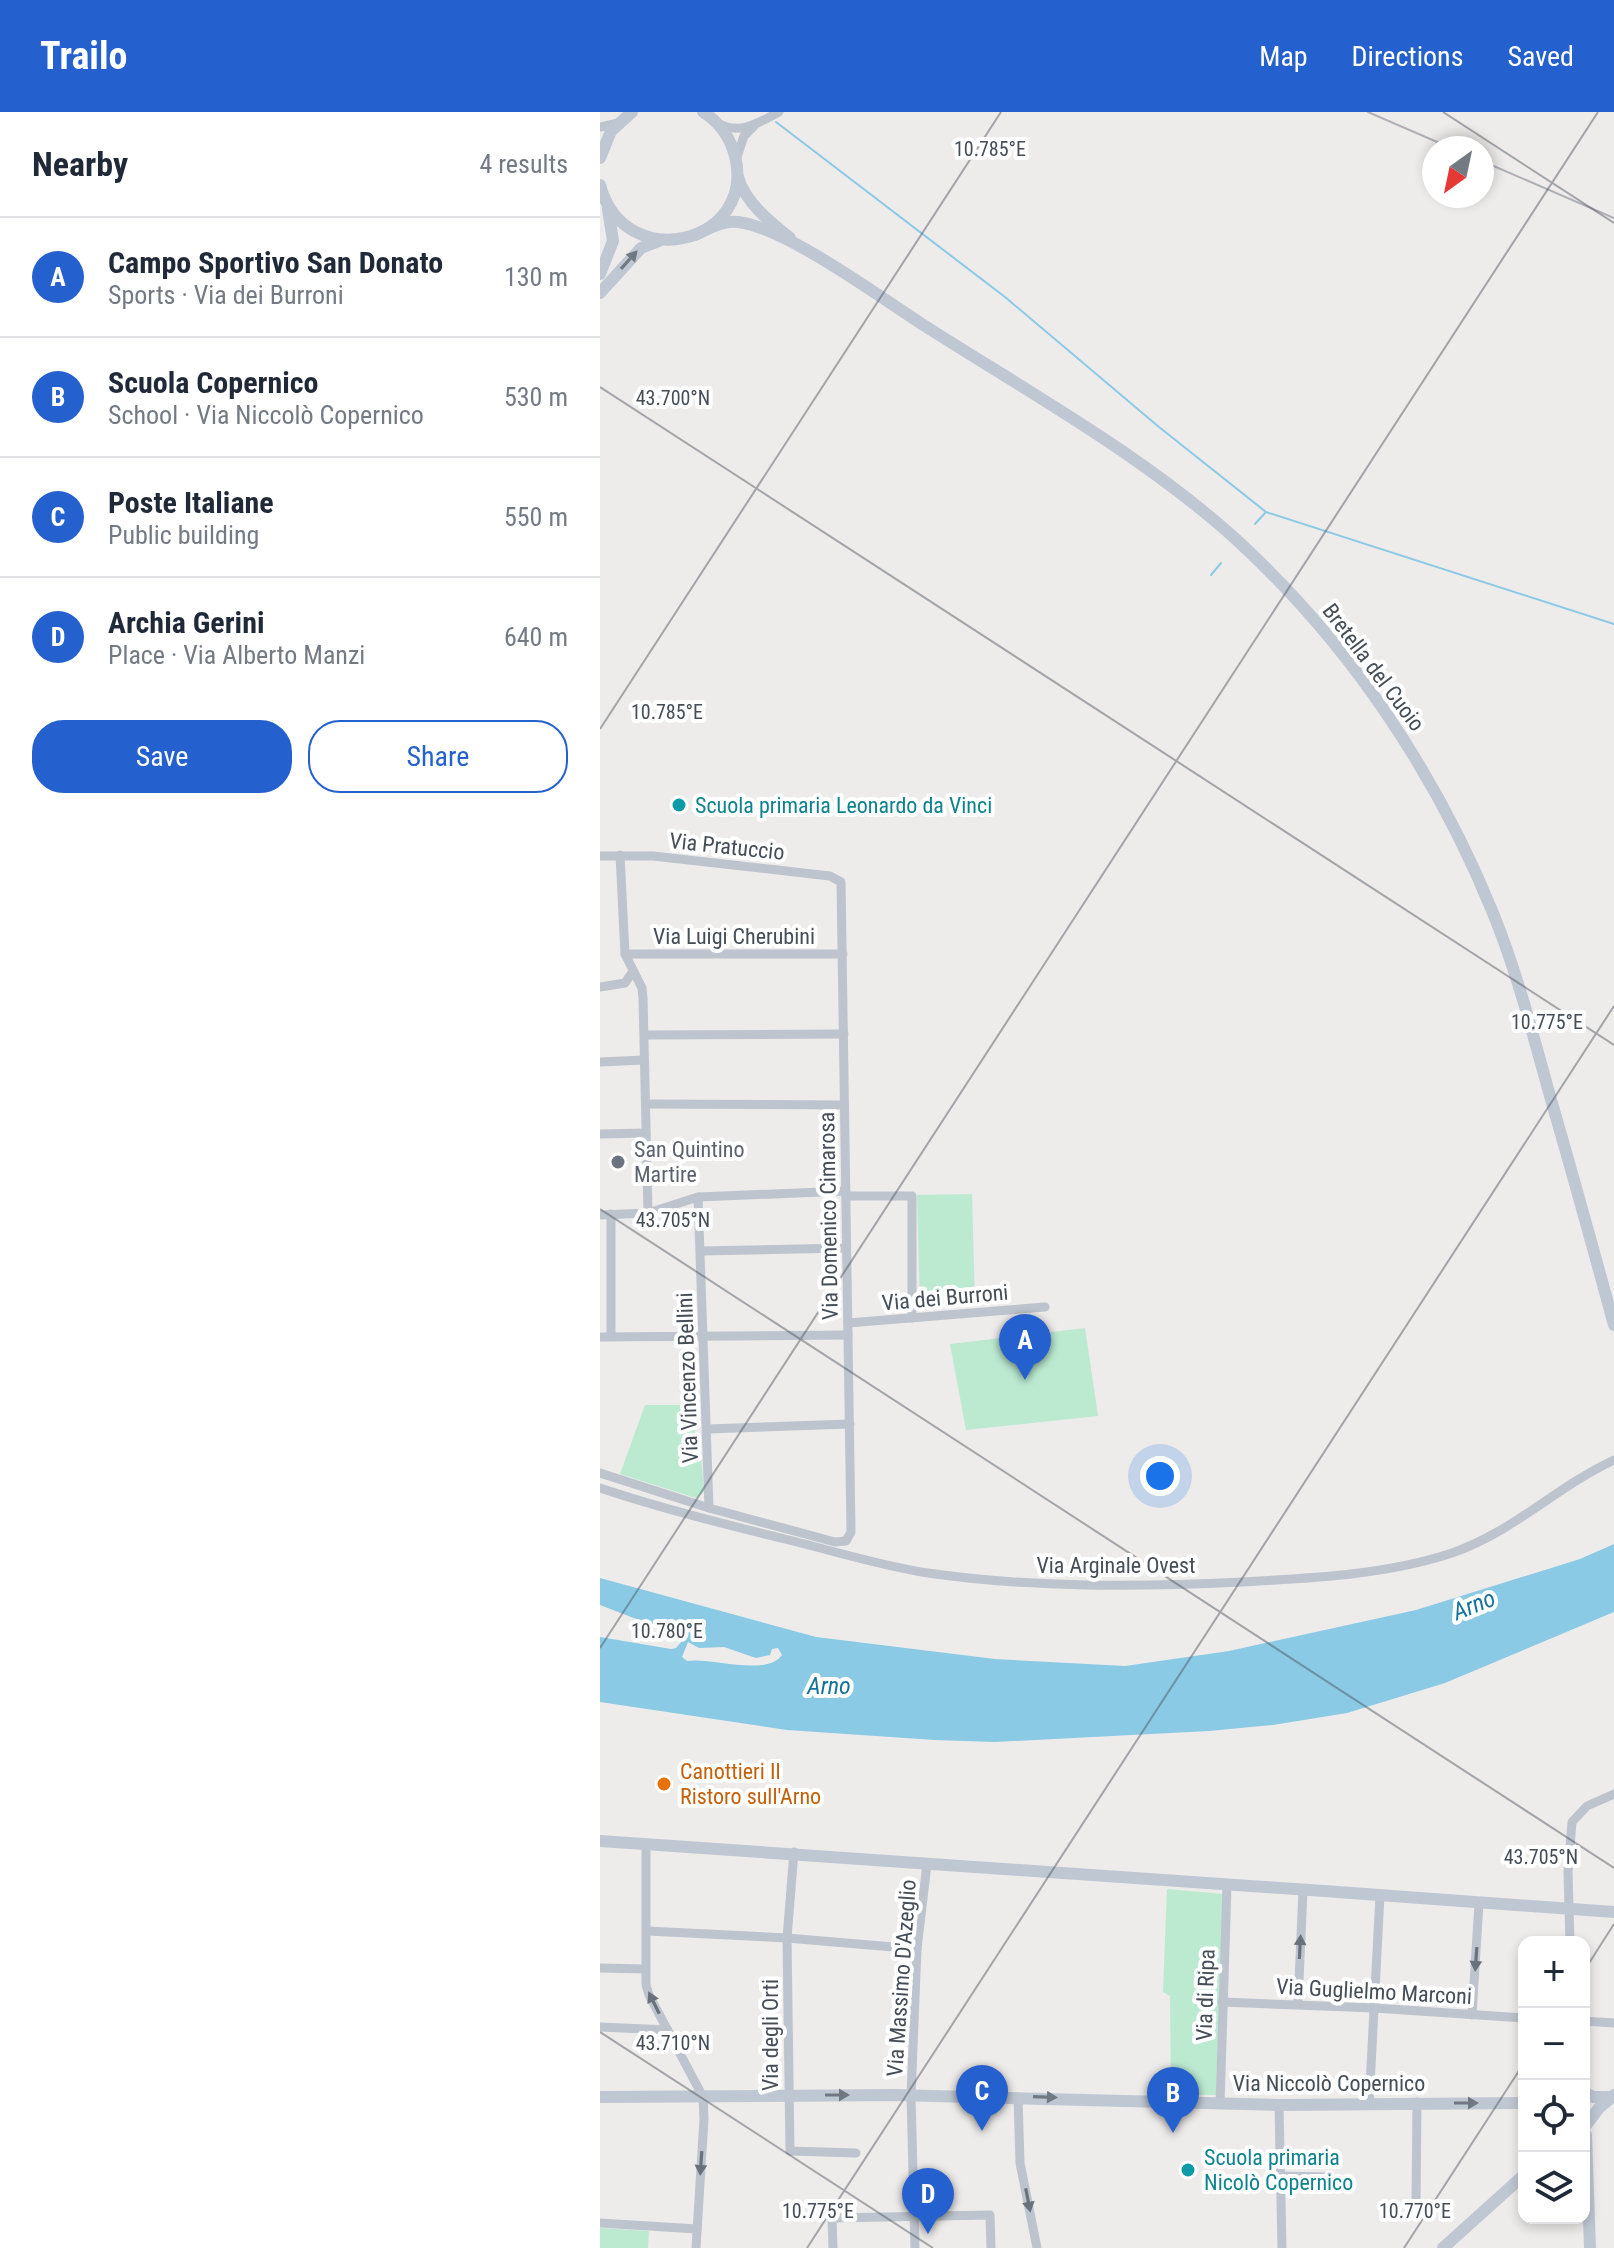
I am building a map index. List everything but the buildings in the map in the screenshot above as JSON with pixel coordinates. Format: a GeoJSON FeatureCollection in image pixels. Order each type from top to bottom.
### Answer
{"type":"FeatureCollection","features":[{"type":"Feature","properties":{"kind":"main road"},"geometry":{"type":"LineString","coordinates":[[600,158],[606,140],[618,123],[632,112]]}},
{"type":"Feature","properties":{"kind":"main road","name":"Bretella del Cuoio"},"geometry":{"type":"LineString","coordinates":[[710,117],[727,135],[747,196],[772,223],[808,252]]}},
{"type":"Feature","properties":{"kind":"main road"},"geometry":{"type":"LineString","coordinates":[[695,235],[717,221],[728,207],[735,190],[737,167]]}},
{"type":"Feature","properties":{"kind":"main road"},"geometry":{"type":"LineString","coordinates":[[600,185],[614,231],[600,274]]}},
{"type":"Feature","properties":{"kind":"main road"},"geometry":{"type":"LineString","coordinates":[[606,203],[631,230],[642,236],[666,241]]}},
{"type":"Feature","properties":{"kind":"main road","name":"Bretella del Cuoio"},"geometry":{"type":"LineString","coordinates":[[600,293],[641,248],[656,241],[695,235],[737,222],[792,243],[1148,470],[1239,542],[1293,595],[1350,662],[1418,759],[1492,910],[1530,1023],[1614,1325]]}},
{"type":"Feature","properties":{"kind":"main road"},"geometry":{"type":"LineString","coordinates":[[600,1841],[794,1852],[1614,1912]]}},
{"type":"Feature","properties":{"kind":"main road"},"geometry":{"type":"LineString","coordinates":[[1590,2095],[1613,2096]]}},
{"type":"Feature","properties":{"kind":"main road"},"geometry":{"type":"LineString","coordinates":[[1590,2119],[1613,2096]]}},
{"type":"Feature","properties":{"kind":"main road","name":"Via Niccolò Copernico"},"geometry":{"type":"LineString","coordinates":[[600,2097],[1018,2097],[1279,2105],[1518,2103]]}},
{"type":"Feature","properties":{"kind":"main road"},"geometry":{"type":"LineString","coordinates":[[1443,2248],[1518,2180]]}},
{"type":"Feature","properties":{"kind":"main road"},"geometry":{"type":"LineString","coordinates":[[1588,2224],[1590,2248]]}},
{"type":"Feature","properties":{"kind":"street"},"geometry":{"type":"LineString","coordinates":[[710,117],[725,127],[739,129],[757,124],[779,112]]}},
{"type":"Feature","properties":{"kind":"street"},"geometry":{"type":"LineString","coordinates":[[600,127],[618,123]]}},
{"type":"Feature","properties":{"kind":"street"},"geometry":{"type":"LineString","coordinates":[[737,167],[744,136],[757,124]]}},
{"type":"Feature","properties":{"kind":"street"},"geometry":{"type":"LineString","coordinates":[[620,855],[625,954],[642,988],[648,1213]]}},
{"type":"Feature","properties":{"kind":"street","name":"Via Pratuccio"},"geometry":{"type":"LineString","coordinates":[[600,856],[620,855],[830,876],[839,879],[842,888]]}},
{"type":"Feature","properties":{"kind":"street","name":"Via Domenico Cimarosa"},"geometry":{"type":"LineString","coordinates":[[709,1508],[835,1542],[846,1541],[851,1532],[842,888]]}},
{"type":"Feature","properties":{"kind":"street","name":"Via Luigi Cherubini"},"geometry":{"type":"LineString","coordinates":[[625,954],[843,954]]}},
{"type":"Feature","properties":{"kind":"street"},"geometry":{"type":"LineString","coordinates":[[600,987],[625,983],[633,971]]}},
{"type":"Feature","properties":{"kind":"street"},"geometry":{"type":"LineString","coordinates":[[645,1035],[844,1034]]}},
{"type":"Feature","properties":{"kind":"street"},"geometry":{"type":"LineString","coordinates":[[600,1062],[644,1060]]}},
{"type":"Feature","properties":{"kind":"street"},"geometry":{"type":"LineString","coordinates":[[646,1104],[844,1105]]}},
{"type":"Feature","properties":{"kind":"street"},"geometry":{"type":"LineString","coordinates":[[600,1134],[646,1133]]}},
{"type":"Feature","properties":{"kind":"street"},"geometry":{"type":"LineString","coordinates":[[848,1335],[605,1336],[606,1214],[648,1213],[698,1197],[912,1196],[912,1318]]}},
{"type":"Feature","properties":{"kind":"street","name":"Via Vincenzo Bellini"},"geometry":{"type":"LineString","coordinates":[[698,1197],[709,1508]]}},
{"type":"Feature","properties":{"kind":"street"},"geometry":{"type":"LineString","coordinates":[[701,1249],[846,1248]]}},
{"type":"Feature","properties":{"kind":"street","name":"Via dei Burroni"},"geometry":{"type":"LineString","coordinates":[[848,1323],[1045,1307]]}},
{"type":"Feature","properties":{"kind":"street"},"geometry":{"type":"LineString","coordinates":[[708,1429],[850,1424]]}},
{"type":"Feature","properties":{"kind":"street","name":"Via Arginale Ovest"},"geometry":{"type":"LineString","coordinates":[[600,1488],[748,1530],[928,1573],[1046,1584],[1189,1584],[1355,1573],[1451,1553],[1482,1541],[1531,1514],[1590,1471],[1614,1460]]}},
{"type":"Feature","properties":{"kind":"street"},"geometry":{"type":"LineString","coordinates":[[600,1473],[709,1508]]}},
{"type":"Feature","properties":{"kind":"street"},"geometry":{"type":"LineString","coordinates":[[1570,1936],[1568,1859],[1572,1822],[1587,1806],[1614,1794]]}},
{"type":"Feature","properties":{"kind":"street"},"geometry":{"type":"LineString","coordinates":[[646,1844],[645,1969],[649,1995],[703,2097],[696,2248]]}},
{"type":"Feature","properties":{"kind":"street","name":"Via degli Orti"},"geometry":{"type":"LineString","coordinates":[[794,1852],[787,1938],[790,2151],[856,2153]]}},
{"type":"Feature","properties":{"kind":"street","name":"Via Massimo D'Azeglio"},"geometry":{"type":"LineString","coordinates":[[915,2248],[911,2096],[917,1949],[927,1864]]}},
{"type":"Feature","properties":{"kind":"street","name":"Via di Ripa"},"geometry":{"type":"LineString","coordinates":[[1220,2104],[1227,1886]]}},
{"type":"Feature","properties":{"kind":"street"},"geometry":{"type":"LineString","coordinates":[[1298,2004],[1303,1890]]}},
{"type":"Feature","properties":{"kind":"street"},"geometry":{"type":"LineString","coordinates":[[1369,2105],[1380,1895]]}},
{"type":"Feature","properties":{"kind":"street"},"geometry":{"type":"LineString","coordinates":[[1472,2015],[1479,1903]]}},
{"type":"Feature","properties":{"kind":"street"},"geometry":{"type":"LineString","coordinates":[[647,1931],[917,1949]]}},
{"type":"Feature","properties":{"kind":"street"},"geometry":{"type":"LineString","coordinates":[[600,1968],[645,1969]]}},
{"type":"Feature","properties":{"kind":"street","name":"Via Guglielmo Marconi"},"geometry":{"type":"LineString","coordinates":[[1222,2002],[1518,2018]]}},
{"type":"Feature","properties":{"kind":"street"},"geometry":{"type":"LineString","coordinates":[[1590,2021],[1614,2023]]}},
{"type":"Feature","properties":{"kind":"street"},"geometry":{"type":"LineString","coordinates":[[600,2027],[668,2030]]}},
{"type":"Feature","properties":{"kind":"street"},"geometry":{"type":"LineString","coordinates":[[1018,2097],[1020,2163],[1037,2248]]}},
{"type":"Feature","properties":{"kind":"street"},"geometry":{"type":"LineString","coordinates":[[1416,2202],[1417,2102]]}},
{"type":"Feature","properties":{"kind":"street"},"geometry":{"type":"LineString","coordinates":[[1279,2105],[1282,2248]]}},
{"type":"Feature","properties":{"kind":"street"},"geometry":{"type":"LineString","coordinates":[[1279,2176],[1331,2177]]}},
{"type":"Feature","properties":{"kind":"street"},"geometry":{"type":"LineString","coordinates":[[833,2248],[832,2218],[990,2215],[991,2248]]}},
{"type":"Feature","properties":{"kind":"street"},"geometry":{"type":"LineString","coordinates":[[600,2223],[697,2229]]}},
{"type":"Feature","properties":{"kind":"green space"},"geometry":{"type":"Polygon","coordinates":[[[972,1194],[975,1305],[920,1306],[917,1195],[972,1194]]]}},
{"type":"Feature","properties":{"kind":"green space"},"geometry":{"type":"Polygon","coordinates":[[[1085,1328],[1098,1416],[966,1430],[950,1344],[1085,1328]]]}},
{"type":"Feature","properties":{"kind":"green space"},"geometry":{"type":"Polygon","coordinates":[[[645,1405],[694,1405],[696,1454],[701,1454],[704,1492],[696,1498],[620,1474],[645,1405]]]}},
{"type":"Feature","properties":{"kind":"green space"},"geometry":{"type":"Polygon","coordinates":[[[1167,1889],[1223,1894],[1216,2095],[1171,2094],[1170,1996],[1163,1992],[1167,1889]]]}},
{"type":"Feature","properties":{"kind":"green space"},"geometry":{"type":"Polygon","coordinates":[[[600,2228],[649,2231],[648,2248],[600,2248],[600,2228]]]}},
{"type":"Feature","properties":{"kind":"water","name":"Arno"},"geometry":{"type":"Polygon","coordinates":[[[1614,1544],[1614,1612],[1445,1683],[1347,1713],[1273,1725],[995,1742],[935,1740],[787,1730],[600,1702],[600,1637],[671,1649],[682,1641],[657,1627],[600,1605],[600,1578],[816,1637],[995,1659],[1125,1666],[1229,1651],[1416,1610],[1580,1559],[1614,1544]],[[688,1642],[682,1657],[687,1661],[751,1666],[764,1665],[782,1655],[778,1648],[772,1649],[770,1655],[756,1658],[724,1647],[699,1648],[688,1642]]]}},
{"type":"Feature","properties":{"kind":"waterway"},"geometry":{"type":"LineString","coordinates":[[776,122],[1005,297],[1159,427],[1266,512],[1614,624]]}},
{"type":"Feature","properties":{"kind":"waterway"},"geometry":{"type":"LineString","coordinates":[[1255,524],[1265,513]]}},
{"type":"Feature","properties":{"kind":"waterway"},"geometry":{"type":"LineString","coordinates":[[1211,575],[1221,563]]}},
{"type":"Feature","properties":{"kind":"railway"},"geometry":{"type":"LineString","coordinates":[[1368,112],[1423,136]]}},
{"type":"Feature","properties":{"kind":"railway"},"geometry":{"type":"LineString","coordinates":[[1494,166],[1614,218]]}},
{"type":"Feature","properties":{"kind":"place","name":"Scuola primaria Leonardo da Vinci"},"geometry":{"type":"Point","coordinates":[679,805]}},
{"type":"Feature","properties":{"kind":"place","name":"San Quintino Martire"},"geometry":{"type":"Point","coordinates":[618,1162]}},
{"type":"Feature","properties":{"kind":"place","name":"Campo Sportivo San Donato"},"geometry":{"type":"Point","coordinates":[1025,1380]}},
{"type":"Feature","properties":{"kind":"place","name":"Canottieri Il Ristoro sull'Arno"},"geometry":{"type":"Point","coordinates":[664,1784]}},
{"type":"Feature","properties":{"kind":"place","name":"Poste Italiane"},"geometry":{"type":"Point","coordinates":[982,2131]}},
{"type":"Feature","properties":{"kind":"place","name":"Scuola Copernico"},"geometry":{"type":"Point","coordinates":[1173,2133]}},
{"type":"Feature","properties":{"kind":"place","name":"Scuola primaria Nicolò Copernico"},"geometry":{"type":"Point","coordinates":[1188,2170]}},
{"type":"Feature","properties":{"kind":"place","name":"Archia Gerini"},"geometry":{"type":"Point","coordinates":[928,2234]}}]}
